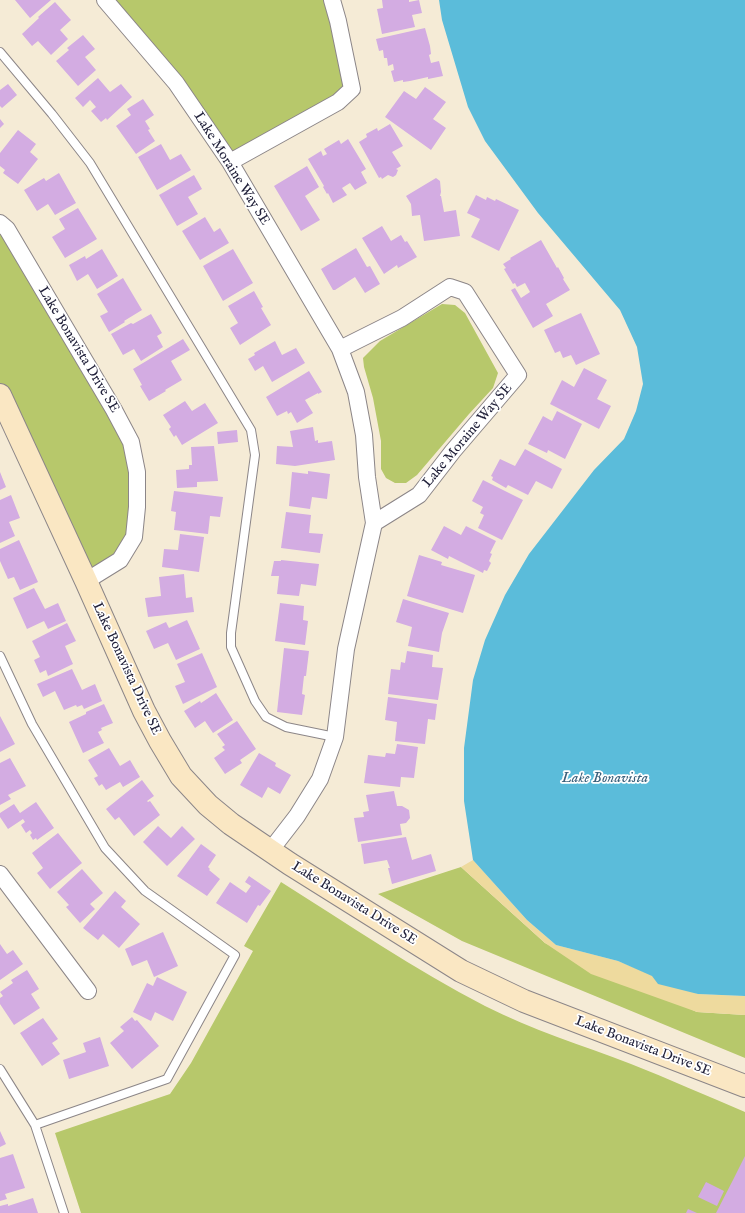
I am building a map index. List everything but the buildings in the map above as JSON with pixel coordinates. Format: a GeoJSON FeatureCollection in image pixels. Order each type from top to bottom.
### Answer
{"type":"FeatureCollection","features":[{"type":"Feature","properties":{"kind":"street","name":"Lake Moraine Way SE"},"geometry":{"type":"LineString","coordinates":[[105,0],[176,83],[230,162],[340,349],[356,392],[364,435],[367,477],[374,523],[346,649],[335,737],[320,779],[297,816],[270,850]]}},
{"type":"Feature","properties":{"kind":"street"},"geometry":{"type":"LineString","coordinates":[[230,162],[338,102],[352,89],[338,21],[332,0]]}},
{"type":"Feature","properties":{"kind":"street","name":"Lake Bonavista Drive SE"},"geometry":{"type":"LineString","coordinates":[[0,223],[7,229],[132,442],[137,472],[137,507],[134,537],[120,560],[86,581]]}},
{"type":"Feature","properties":{"kind":"street","name":"Lake Moraine Way SE"},"geometry":{"type":"LineString","coordinates":[[340,349],[402,318],[450,287],[465,292],[518,375],[453,451],[419,495],[374,523]]}},
{"type":"Feature","properties":{"kind":"street","name":"Lake Bonavista Drive SE"},"geometry":{"type":"LineString","coordinates":[[0,395],[4,418],[86,581],[144,711],[181,776],[208,805],[231,824],[270,850],[461,971],[524,1001],[745,1086]]}},
{"type":"Feature","properties":{"kind":"street"},"geometry":{"type":"LineString","coordinates":[[0,874],[88,991]]}},
{"type":"Feature","properties":{"kind":"lane"},"geometry":{"type":"LineString","coordinates":[[0,52],[52,114],[90,164],[251,430],[255,455],[231,633],[231,647],[255,701],[266,717],[286,728],[335,737]]}},
{"type":"Feature","properties":{"kind":"lane"},"geometry":{"type":"LineString","coordinates":[[0,656],[32,724],[105,848],[145,891],[234,955],[167,1079],[35,1125]]}},
{"type":"Feature","properties":{"kind":"lane"},"geometry":{"type":"LineString","coordinates":[[0,1069],[35,1125],[64,1213]]}},
{"type":"Feature","properties":{"kind":"green space"},"geometry":{"type":"Polygon","coordinates":[[[105,0],[332,0],[352,89],[230,162],[105,0]]]}},
{"type":"Feature","properties":{"kind":"green space"},"geometry":{"type":"Polygon","coordinates":[[[0,223],[131,442],[134,537],[86,581],[0,395],[0,223]]]}},
{"type":"Feature","properties":{"kind":"green space"},"geometry":{"type":"Polygon","coordinates":[[[442,304],[455,305],[465,313],[498,373],[493,388],[417,475],[406,483],[395,483],[386,478],[381,469],[381,441],[373,398],[364,367],[363,358],[380,341],[442,304]]]}},
{"type":"Feature","properties":{"kind":"green space"},"geometry":{"type":"Polygon","coordinates":[[[461,867],[545,943],[697,1012],[745,1015],[745,1058],[462,941],[378,894],[461,867]]]}},
{"type":"Feature","properties":{"kind":"green space"},"geometry":{"type":"Polygon","coordinates":[[[281,882],[407,962],[503,1015],[557,1037],[631,1064],[745,1112],[745,1213],[81,1213],[55,1133],[170,1094],[191,1063],[253,951],[244,946],[281,882]]]}},
{"type":"Feature","properties":{"kind":"sand"},"geometry":{"type":"Polygon","coordinates":[[[473,860],[527,920],[556,945],[618,961],[698,994],[745,996],[745,1015],[697,1012],[591,974],[545,943],[461,867],[473,860]]]}},
{"type":"Feature","properties":{"kind":"water","name":"Lake Bonavista"},"geometry":{"type":"Polygon","coordinates":[[[439,0],[745,0],[745,996],[698,994],[658,984],[652,976],[618,961],[556,945],[527,920],[473,860],[464,801],[464,748],[473,680],[485,640],[505,595],[529,554],[594,470],[624,439],[636,411],[643,384],[637,347],[620,310],[538,213],[485,141],[468,107],[442,20],[439,0]]]}}]}
